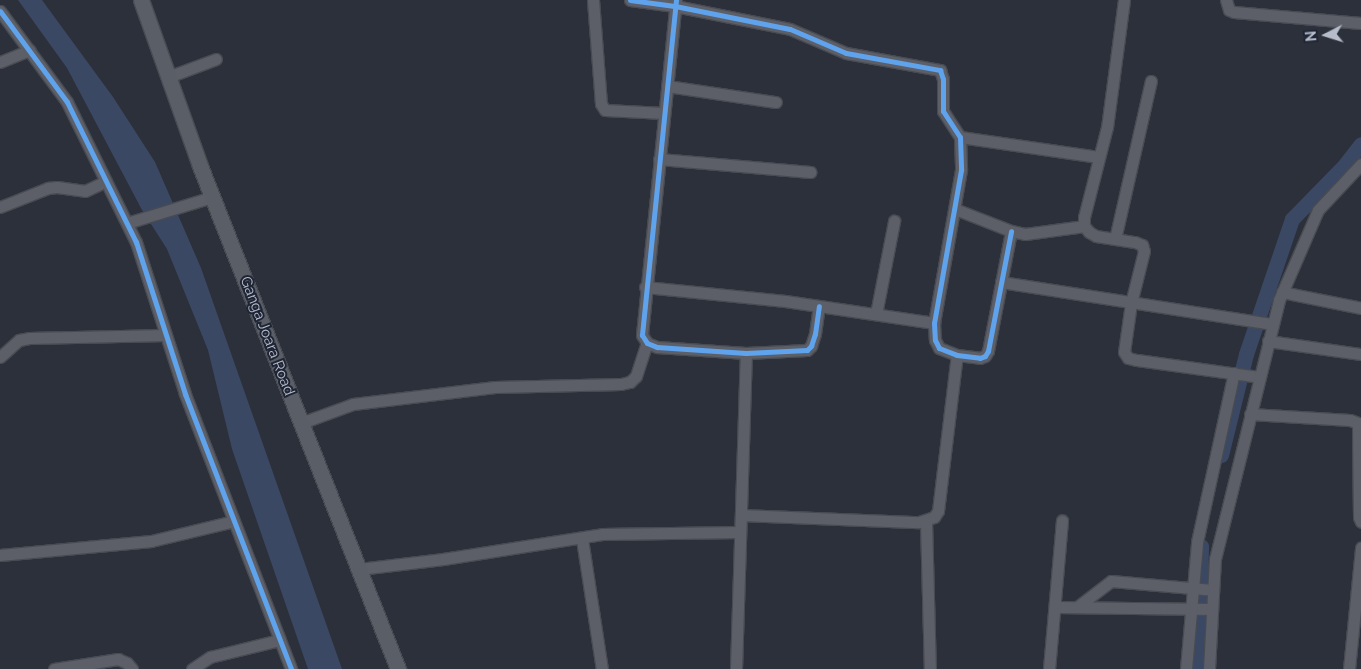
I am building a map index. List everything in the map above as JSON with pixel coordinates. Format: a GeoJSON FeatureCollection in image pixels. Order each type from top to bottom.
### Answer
{"type":"FeatureCollection","features":[{"type":"Feature","properties":{"kind":"main road","name":"Ganga Joara Road"},"geometry":{"type":"LineString","coordinates":[[141,0],[212,197],[398,669]]}},
{"type":"Feature","properties":{"kind":"street"},"geometry":{"type":"LineString","coordinates":[[593,0],[601,104],[605,110],[664,113]]}},
{"type":"Feature","properties":{"kind":"street"},"geometry":{"type":"LineString","coordinates":[[630,0],[676,3],[790,28],[846,53],[940,70],[944,78],[943,111],[960,137],[961,170],[934,323],[935,340],[940,348],[957,356],[980,358],[985,356],[988,350],[1011,231]]}},
{"type":"Feature","properties":{"kind":"street"},"geometry":{"type":"LineString","coordinates":[[1124,0],[1107,127],[1084,217],[1084,226],[1096,236],[1116,238],[1142,245],[1144,252],[1131,304],[1124,340],[1124,352],[1128,358],[1246,375]]}},
{"type":"Feature","properties":{"kind":"street"},"geometry":{"type":"LineString","coordinates":[[1226,0],[1229,10],[1234,12],[1361,22]]}},
{"type":"Feature","properties":{"kind":"street"},"geometry":{"type":"LineString","coordinates":[[676,3],[645,287],[642,335],[647,343],[657,347],[746,353],[807,350],[811,346],[815,334],[819,306]]}},
{"type":"Feature","properties":{"kind":"street"},"geometry":{"type":"LineString","coordinates":[[0,11],[67,102],[136,242],[185,394],[291,669]]}},
{"type":"Feature","properties":{"kind":"street"},"geometry":{"type":"LineString","coordinates":[[0,62],[30,50]]}},
{"type":"Feature","properties":{"kind":"street"},"geometry":{"type":"LineString","coordinates":[[168,77],[216,59]]}},
{"type":"Feature","properties":{"kind":"street"},"geometry":{"type":"LineString","coordinates":[[1116,238],[1151,81]]}},
{"type":"Feature","properties":{"kind":"street"},"geometry":{"type":"LineString","coordinates":[[667,86],[776,102]]}},
{"type":"Feature","properties":{"kind":"street"},"geometry":{"type":"LineString","coordinates":[[960,137],[1099,157]]}},
{"type":"Feature","properties":{"kind":"street"},"geometry":{"type":"LineString","coordinates":[[659,159],[810,172]]}},
{"type":"Feature","properties":{"kind":"street"},"geometry":{"type":"LineString","coordinates":[[1209,669],[1201,610],[1202,589],[1198,530],[1246,375],[1268,341],[1263,322],[1282,292],[1318,210],[1361,164]]}},
{"type":"Feature","properties":{"kind":"street"},"geometry":{"type":"LineString","coordinates":[[0,207],[48,188],[57,187],[85,191],[106,181]]}},
{"type":"Feature","properties":{"kind":"street"},"geometry":{"type":"LineString","coordinates":[[127,223],[179,205],[212,197]]}},
{"type":"Feature","properties":{"kind":"street"},"geometry":{"type":"LineString","coordinates":[[955,209],[1011,231],[1037,234],[1084,226]]}},
{"type":"Feature","properties":{"kind":"street"},"geometry":{"type":"LineString","coordinates":[[876,314],[894,221]]}},
{"type":"Feature","properties":{"kind":"street"},"geometry":{"type":"LineString","coordinates":[[1001,282],[1131,304],[1263,322]]}},
{"type":"Feature","properties":{"kind":"street"},"geometry":{"type":"LineString","coordinates":[[645,287],[819,306],[934,323]]}},
{"type":"Feature","properties":{"kind":"street"},"geometry":{"type":"LineString","coordinates":[[1282,292],[1361,308]]}},
{"type":"Feature","properties":{"kind":"street"},"geometry":{"type":"LineString","coordinates":[[0,357],[19,340],[29,338],[166,335]]}},
{"type":"Feature","properties":{"kind":"street"},"geometry":{"type":"LineString","coordinates":[[1268,341],[1361,354]]}},
{"type":"Feature","properties":{"kind":"street"},"geometry":{"type":"LineString","coordinates":[[301,423],[339,408],[362,403],[495,387],[621,384],[630,382],[636,376],[647,343]]}},
{"type":"Feature","properties":{"kind":"street"},"geometry":{"type":"LineString","coordinates":[[736,669],[746,353]]}},
{"type":"Feature","properties":{"kind":"street"},"geometry":{"type":"LineString","coordinates":[[741,515],[926,521],[934,517],[938,512],[957,356]]}},
{"type":"Feature","properties":{"kind":"street"},"geometry":{"type":"LineString","coordinates":[[1186,669],[1201,610],[1202,589],[1218,544],[1250,414],[1246,375]]}},
{"type":"Feature","properties":{"kind":"street"},"geometry":{"type":"LineString","coordinates":[[1250,414],[1350,420],[1358,423],[1360,459],[1358,516],[1361,522]]}},
{"type":"Feature","properties":{"kind":"street"},"geometry":{"type":"LineString","coordinates":[[926,521],[930,669]]}},
{"type":"Feature","properties":{"kind":"street"},"geometry":{"type":"LineString","coordinates":[[1049,669],[1062,521]]}},
{"type":"Feature","properties":{"kind":"street"},"geometry":{"type":"LineString","coordinates":[[0,555],[151,541],[234,522]]}},
{"type":"Feature","properties":{"kind":"street"},"geometry":{"type":"LineString","coordinates":[[359,569],[616,533],[740,532]]}},
{"type":"Feature","properties":{"kind":"street"},"geometry":{"type":"LineString","coordinates":[[582,538],[599,669]]}},
{"type":"Feature","properties":{"kind":"street"},"geometry":{"type":"LineString","coordinates":[[1349,669],[1357,638],[1361,548]]}},
{"type":"Feature","properties":{"kind":"street"},"geometry":{"type":"LineString","coordinates":[[1077,607],[1111,581],[1202,589]]}},
{"type":"Feature","properties":{"kind":"street"},"geometry":{"type":"LineString","coordinates":[[1054,607],[1201,610]]}},
{"type":"Feature","properties":{"kind":"street"},"geometry":{"type":"LineString","coordinates":[[192,669],[210,657],[280,640]]}},
{"type":"Feature","properties":{"kind":"street"},"geometry":{"type":"LineString","coordinates":[[54,669],[108,664],[118,659],[127,662],[132,669]]}},
{"type":"Feature","properties":{"kind":"water"},"geometry":{"type":"Polygon","coordinates":[[[18,0],[42,0],[113,97],[155,162],[201,268],[342,669],[308,669],[232,449],[208,350],[167,249],[142,210],[67,68],[18,0]]]}},
{"type":"Feature","properties":{"kind":"waterway"},"geometry":{"type":"LineString","coordinates":[[1221,455],[1246,354],[1292,219],[1343,167],[1361,144]]}},
{"type":"Feature","properties":{"kind":"waterway"},"geometry":{"type":"LineString","coordinates":[[1197,669],[1201,546]]}},
{"type":"Feature","properties":{"kind":"cycle path"},"geometry":{"type":"LineString","coordinates":[[630,0],[675,6],[790,29],[846,53],[940,70],[943,79],[943,111],[960,137],[961,170],[934,323],[935,340],[939,348],[957,355],[980,358],[985,356],[988,351],[1011,231]]}},
{"type":"Feature","properties":{"kind":"cycle path"},"geometry":{"type":"LineString","coordinates":[[676,0],[642,335],[647,343],[657,347],[746,353],[807,350],[811,346],[815,334],[819,306]]}},
{"type":"Feature","properties":{"kind":"cycle path"},"geometry":{"type":"LineString","coordinates":[[0,11],[67,102],[136,242],[185,394],[291,669]]}}]}
